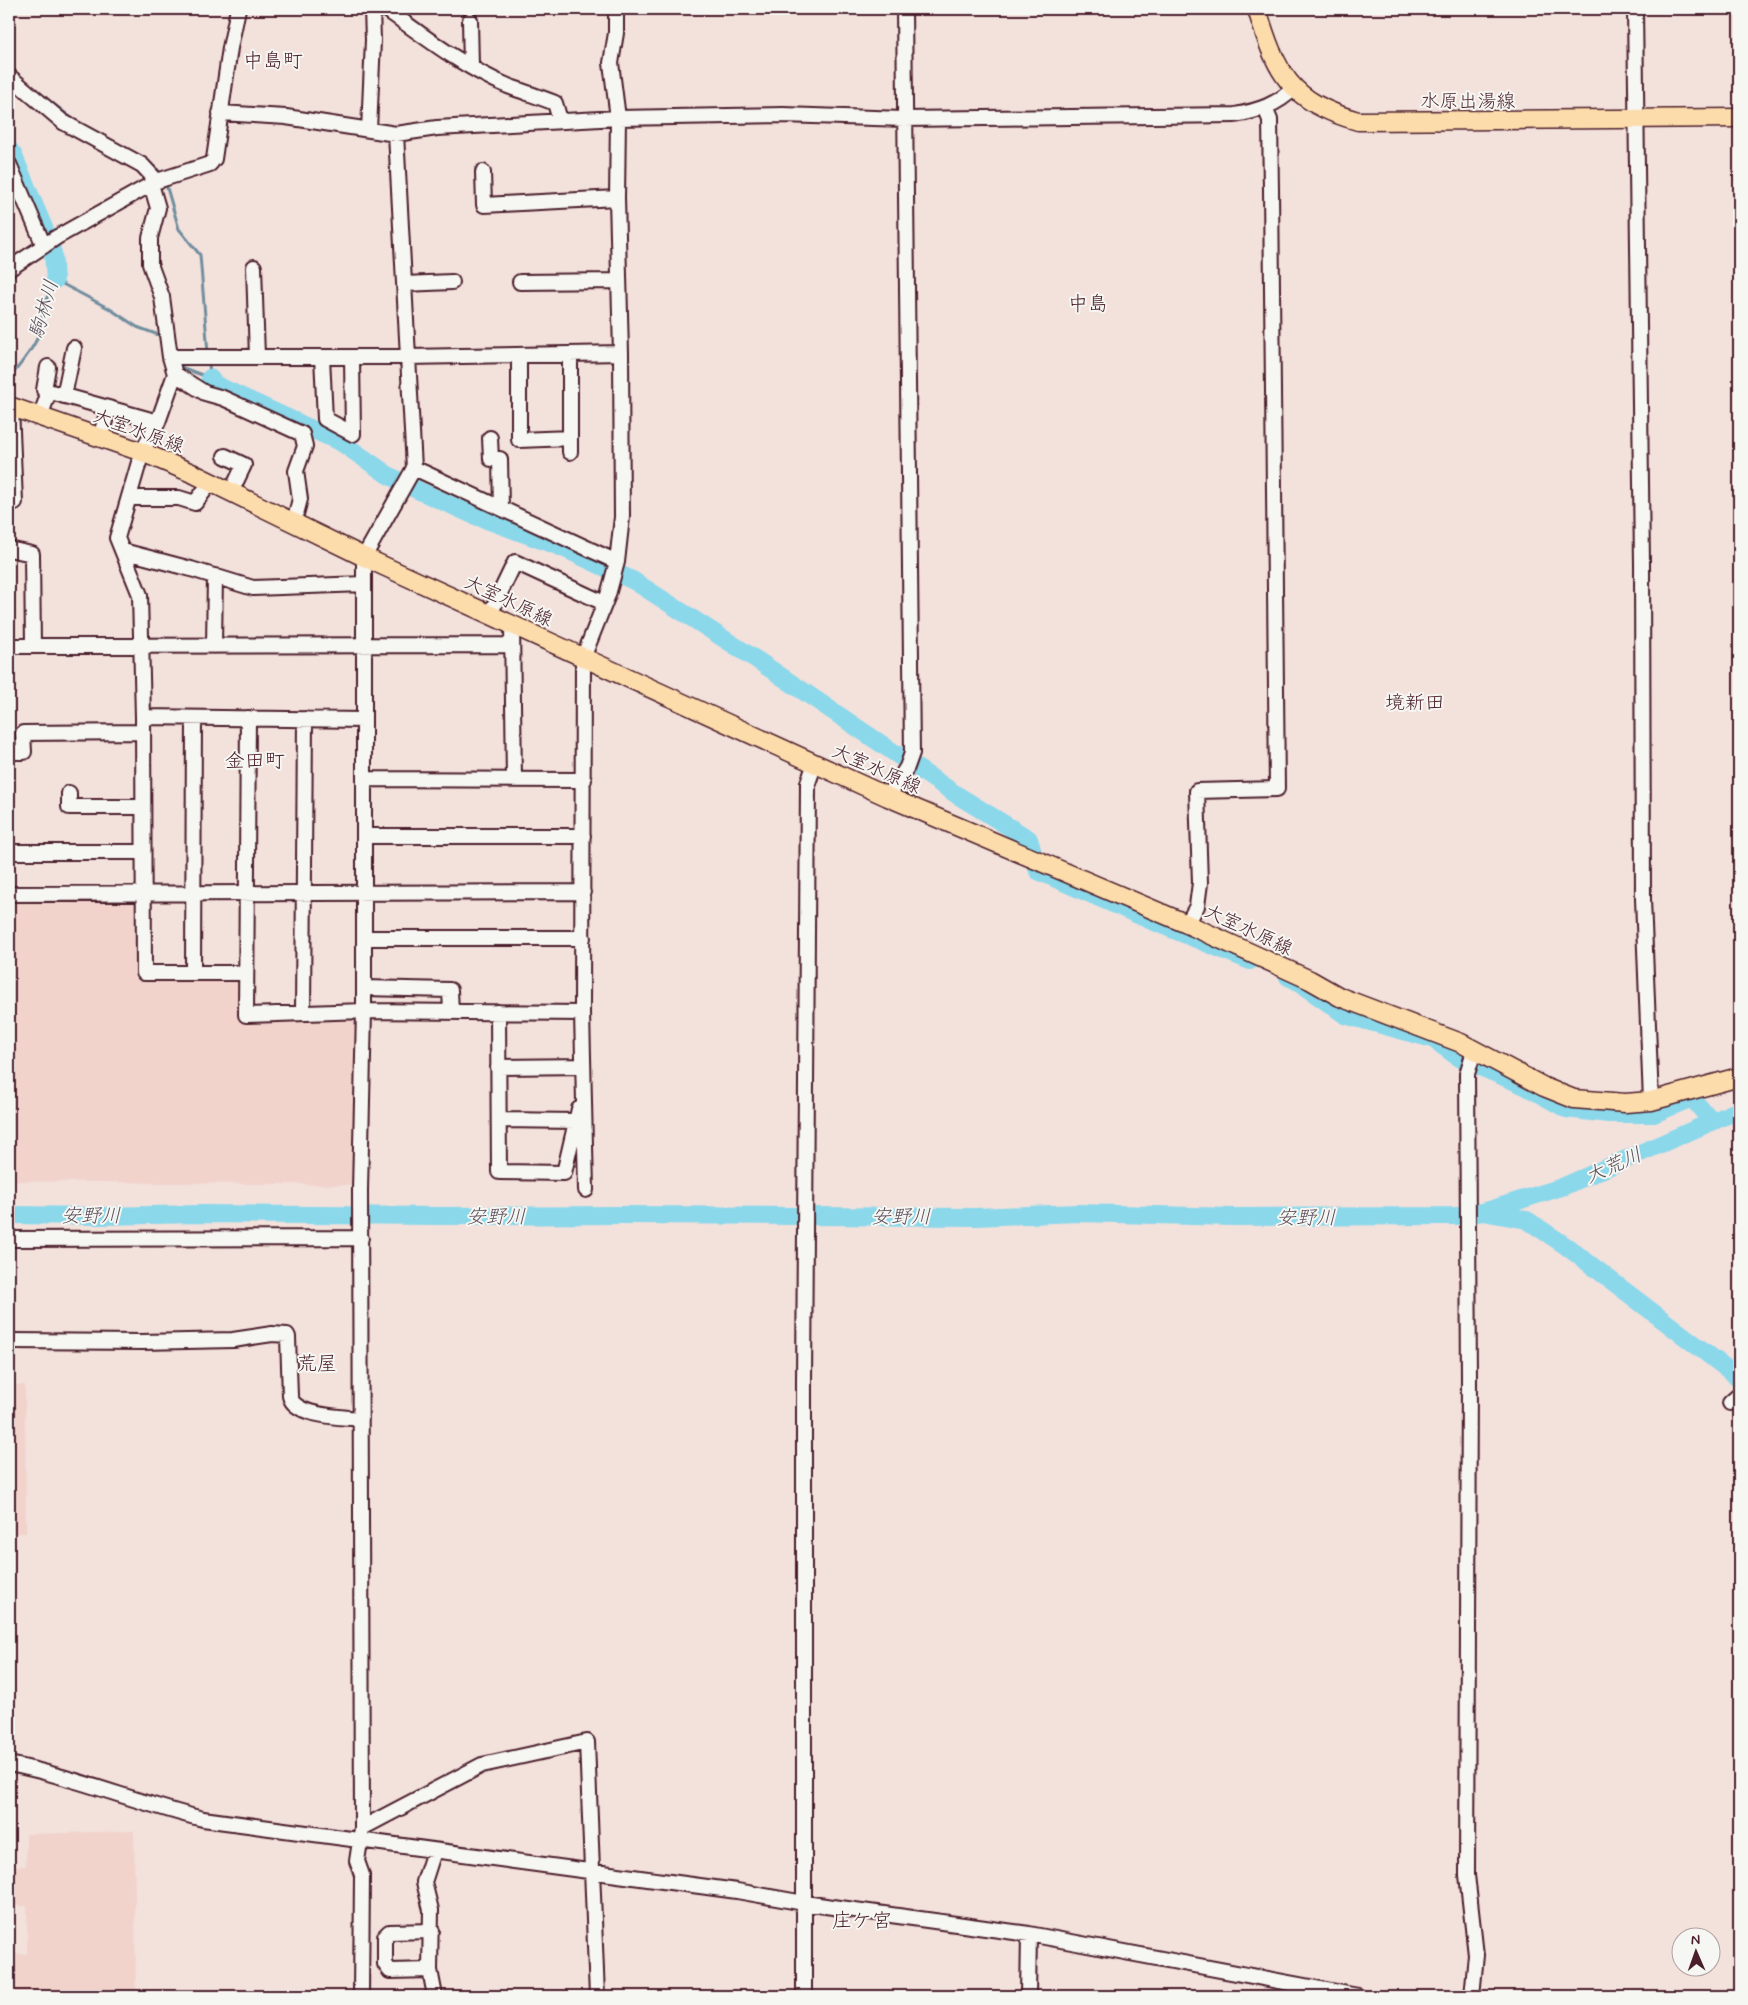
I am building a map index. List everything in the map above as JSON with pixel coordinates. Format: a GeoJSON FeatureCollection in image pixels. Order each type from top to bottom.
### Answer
{"type":"FeatureCollection","features":[{"type":"Feature","properties":{"kind":"main road","name":"水原出湯線"},"geometry":{"type":"LineString","coordinates":[[1257,9],[1274,60],[1294,88],[1321,107],[1358,121],[1739,118]]}},
{"type":"Feature","properties":{"kind":"main road","name":"大室水原線"},"geometry":{"type":"LineString","coordinates":[[10,407],[142,452],[210,482],[364,557],[888,797],[1187,924],[1310,980],[1340,997],[1461,1043],[1471,1058],[1496,1061],[1544,1088],[1574,1099],[1625,1103],[1651,1101],[1739,1077]]}},
{"type":"Feature","properties":{"kind":"street"},"geometry":{"type":"LineString","coordinates":[[9,269],[57,237],[154,182],[210,164],[214,159],[238,9]]}},
{"type":"Feature","properties":{"kind":"street"},"geometry":{"type":"LineString","coordinates":[[369,130],[373,40],[372,9]]}},
{"type":"Feature","properties":{"kind":"street"},"geometry":{"type":"LineString","coordinates":[[386,9],[437,46],[471,66],[507,86],[555,103],[560,120]]}},
{"type":"Feature","properties":{"kind":"street"},"geometry":{"type":"LineString","coordinates":[[586,1190],[582,1013],[583,658],[617,562],[622,517],[621,353],[617,198],[618,118],[611,63],[616,33],[616,9]]}},
{"type":"Feature","properties":{"kind":"street"},"geometry":{"type":"LineString","coordinates":[[888,797],[907,767],[912,753],[904,9]]}},
{"type":"Feature","properties":{"kind":"street"},"geometry":{"type":"LineString","coordinates":[[1635,9],[1642,562],[1643,899],[1651,1101]]}},
{"type":"Feature","properties":{"kind":"street"},"geometry":{"type":"LineString","coordinates":[[470,20],[471,66]]}},
{"type":"Feature","properties":{"kind":"street"},"geometry":{"type":"LineString","coordinates":[[9,76],[63,122],[142,165],[154,182],[158,208],[150,238],[150,264],[162,297],[170,357],[175,374],[158,422],[142,452],[117,538],[140,595],[143,717],[144,974],[245,973]]}},
{"type":"Feature","properties":{"kind":"street"},"geometry":{"type":"LineString","coordinates":[[220,113],[286,117],[396,134],[436,128],[618,118],[783,115],[904,119],[1235,115],[1265,108],[1284,99],[1294,88]]}},
{"type":"Feature","properties":{"kind":"street"},"geometry":{"type":"LineString","coordinates":[[1187,924],[1197,906],[1200,883],[1197,791],[1277,789],[1272,190],[1270,120],[1265,108]]}},
{"type":"Feature","properties":{"kind":"street"},"geometry":{"type":"LineString","coordinates":[[361,1996],[362,1875],[357,1861],[361,1835],[360,1190],[364,1011],[364,557],[414,468],[396,134]]}},
{"type":"Feature","properties":{"kind":"street"},"geometry":{"type":"LineString","coordinates":[[9,164],[44,246]]}},
{"type":"Feature","properties":{"kind":"street"},"geometry":{"type":"LineString","coordinates":[[483,172],[484,205],[617,198]]}},
{"type":"Feature","properties":{"kind":"street"},"geometry":{"type":"LineString","coordinates":[[254,267],[257,357]]}},
{"type":"Feature","properties":{"kind":"street"},"geometry":{"type":"LineString","coordinates":[[520,282],[619,281]]}},
{"type":"Feature","properties":{"kind":"street"},"geometry":{"type":"LineString","coordinates":[[404,284],[452,282]]}},
{"type":"Feature","properties":{"kind":"street"},"geometry":{"type":"LineString","coordinates":[[64,396],[74,348]]}},
{"type":"Feature","properties":{"kind":"street"},"geometry":{"type":"LineString","coordinates":[[170,357],[408,357],[621,353]]}},
{"type":"Feature","properties":{"kind":"street"},"geometry":{"type":"LineString","coordinates":[[519,355],[519,440],[570,445],[570,354]]}},
{"type":"Feature","properties":{"kind":"street"},"geometry":{"type":"LineString","coordinates":[[322,357],[325,419],[353,434],[352,357]]}},
{"type":"Feature","properties":{"kind":"street"},"geometry":{"type":"LineString","coordinates":[[48,367],[44,390],[108,410],[158,422]]}},
{"type":"Feature","properties":{"kind":"street"},"geometry":{"type":"LineString","coordinates":[[175,374],[205,393],[223,398],[302,434],[305,446],[296,471],[300,500],[294,522]]}},
{"type":"Feature","properties":{"kind":"street"},"geometry":{"type":"LineString","coordinates":[[40,417],[49,392]]}},
{"type":"Feature","properties":{"kind":"street"},"geometry":{"type":"LineString","coordinates":[[10,407],[15,502]]}},
{"type":"Feature","properties":{"kind":"street"},"geometry":{"type":"LineString","coordinates":[[100,438],[108,410]]}},
{"type":"Feature","properties":{"kind":"street"},"geometry":{"type":"LineString","coordinates":[[490,438],[491,459],[500,459],[501,508]]}},
{"type":"Feature","properties":{"kind":"street"},"geometry":{"type":"LineString","coordinates":[[225,456],[244,465],[231,492]]}},
{"type":"Feature","properties":{"kind":"street"},"geometry":{"type":"LineString","coordinates":[[414,468],[617,562]]}},
{"type":"Feature","properties":{"kind":"street"},"geometry":{"type":"LineString","coordinates":[[129,498],[179,498],[195,504],[210,482]]}},
{"type":"Feature","properties":{"kind":"street"},"geometry":{"type":"LineString","coordinates":[[9,549],[32,554],[33,646]]}},
{"type":"Feature","properties":{"kind":"street"},"geometry":{"type":"LineString","coordinates":[[123,551],[254,588],[364,584]]}},
{"type":"Feature","properties":{"kind":"street"},"geometry":{"type":"LineString","coordinates":[[490,614],[516,562],[604,603]]}},
{"type":"Feature","properties":{"kind":"street"},"geometry":{"type":"LineString","coordinates":[[214,646],[215,576]]}},
{"type":"Feature","properties":{"kind":"street"},"geometry":{"type":"LineString","coordinates":[[512,625],[514,780]]}},
{"type":"Feature","properties":{"kind":"street"},"geometry":{"type":"LineString","coordinates":[[9,646],[512,645]]}},
{"type":"Feature","properties":{"kind":"street"},"geometry":{"type":"LineString","coordinates":[[143,717],[364,720]]}},
{"type":"Feature","properties":{"kind":"street"},"geometry":{"type":"LineString","coordinates":[[193,973],[194,718]]}},
{"type":"Feature","properties":{"kind":"street"},"geometry":{"type":"LineString","coordinates":[[248,718],[246,1015],[364,1011],[582,1013]]}},
{"type":"Feature","properties":{"kind":"street"},"geometry":{"type":"LineString","coordinates":[[303,1013],[305,719]]}},
{"type":"Feature","properties":{"kind":"street"},"geometry":{"type":"LineString","coordinates":[[9,752],[24,752],[23,733],[142,732]]}},
{"type":"Feature","properties":{"kind":"street"},"geometry":{"type":"LineString","coordinates":[[804,1996],[805,1194],[808,783],[815,763]]}},
{"type":"Feature","properties":{"kind":"street"},"geometry":{"type":"LineString","coordinates":[[364,780],[584,780]]}},
{"type":"Feature","properties":{"kind":"street"},"geometry":{"type":"LineString","coordinates":[[69,793],[69,807],[143,808]]}},
{"type":"Feature","properties":{"kind":"street"},"geometry":{"type":"LineString","coordinates":[[364,836],[583,836]]}},
{"type":"Feature","properties":{"kind":"street"},"geometry":{"type":"LineString","coordinates":[[9,852],[143,852]]}},
{"type":"Feature","properties":{"kind":"street"},"geometry":{"type":"LineString","coordinates":[[9,894],[583,892]]}},
{"type":"Feature","properties":{"kind":"street"},"geometry":{"type":"LineString","coordinates":[[364,938],[583,938]]}},
{"type":"Feature","properties":{"kind":"street"},"geometry":{"type":"LineString","coordinates":[[364,988],[450,990],[451,1012]]}},
{"type":"Feature","properties":{"kind":"street"},"geometry":{"type":"LineString","coordinates":[[498,1012],[499,1172],[564,1173],[584,1091]]}},
{"type":"Feature","properties":{"kind":"street"},"geometry":{"type":"LineString","coordinates":[[1471,1058],[1467,1193],[1467,1875],[1476,1955],[1472,1996]]}},
{"type":"Feature","properties":{"kind":"street"},"geometry":{"type":"LineString","coordinates":[[498,1067],[584,1066]]}},
{"type":"Feature","properties":{"kind":"street"},"geometry":{"type":"LineString","coordinates":[[499,1120],[576,1121]]}},
{"type":"Feature","properties":{"kind":"street"},"geometry":{"type":"LineString","coordinates":[[9,1239],[361,1236]]}},
{"type":"Feature","properties":{"kind":"street"},"geometry":{"type":"LineString","coordinates":[[9,1341],[142,1342],[233,1340],[272,1334],[287,1335],[290,1396],[294,1403],[319,1416],[361,1418]]}},
{"type":"Feature","properties":{"kind":"street"},"geometry":{"type":"LineString","coordinates":[[361,1835],[482,1765],[587,1742],[597,1996]]}},
{"type":"Feature","properties":{"kind":"street"},"geometry":{"type":"LineString","coordinates":[[9,1764],[44,1771],[177,1813],[203,1819],[361,1835],[434,1851],[737,1891],[804,1903],[1029,1934],[1358,1996]]}},
{"type":"Feature","properties":{"kind":"street"},"geometry":{"type":"LineString","coordinates":[[434,1851],[424,1882],[431,1910],[430,1970],[435,1996]]}},
{"type":"Feature","properties":{"kind":"street"},"geometry":{"type":"LineString","coordinates":[[430,1970],[390,1971],[384,1964],[385,1936],[389,1932],[432,1931]]}},
{"type":"Feature","properties":{"kind":"street"},"geometry":{"type":"LineString","coordinates":[[1028,1996],[1029,1934]]}},
{"type":"Feature","properties":{"kind":"shaded area"},"geometry":{"type":"Polygon","coordinates":[[[141,896],[141,978],[241,977],[242,1017],[358,1018],[359,1185],[9,1181],[9,898],[141,896]]]}},
{"type":"Feature","properties":{"kind":"shaded area"},"geometry":{"type":"Polygon","coordinates":[[[9,1385],[25,1385],[26,1533],[9,1533],[9,1385]]]}},
{"type":"Feature","properties":{"kind":"shaded area"},"geometry":{"type":"Polygon","coordinates":[[[134,1831],[136,1996],[9,1996],[9,1954],[27,1954],[27,1906],[9,1906],[9,1866],[26,1866],[26,1834],[134,1831]]]}},
{"type":"Feature","properties":{"kind":"waterway"},"geometry":{"type":"LineString","coordinates":[[9,66],[13,72]]}},
{"type":"Feature","properties":{"kind":"waterway"},"geometry":{"type":"LineString","coordinates":[[37,91],[74,120],[133,152]]}},
{"type":"Feature","properties":{"kind":"waterway","name":"駒林川"},"geometry":{"type":"LineString","coordinates":[[9,149],[13,154],[47,235],[53,253],[55,280]]}},
{"type":"Feature","properties":{"kind":"waterway"},"geometry":{"type":"LineString","coordinates":[[149,163],[162,176]]}},
{"type":"Feature","properties":{"kind":"waterway"},"geometry":{"type":"LineString","coordinates":[[165,181],[179,229],[200,255],[208,353]]}},
{"type":"Feature","properties":{"kind":"waterway"},"geometry":{"type":"LineString","coordinates":[[9,379],[36,341],[46,300],[55,280],[110,309],[137,327],[164,337]]}},
{"type":"Feature","properties":{"kind":"waterway"},"geometry":{"type":"LineString","coordinates":[[178,366],[210,378],[209,362]]}},
{"type":"Feature","properties":{"kind":"waterway"},"geometry":{"type":"LineString","coordinates":[[210,378],[216,385],[342,443],[388,475],[413,488],[473,515],[563,548],[634,581],[757,660],[957,795],[1029,839],[1038,871],[1154,922],[1250,961]]}},
{"type":"Feature","properties":{"kind":"waterway"},"geometry":{"type":"LineString","coordinates":[[1288,977],[1345,1015],[1433,1039],[1459,1058],[1525,1086],[1566,1109],[1609,1114],[1654,1114],[1692,1098],[1712,1122]]}},
{"type":"Feature","properties":{"kind":"waterway","name":"大荒川"},"geometry":{"type":"LineString","coordinates":[[1486,1211],[1562,1187],[1739,1110]]}},
{"type":"Feature","properties":{"kind":"waterway","name":"安野川"},"geometry":{"type":"LineString","coordinates":[[9,1215],[976,1217],[1077,1213],[1233,1217],[1456,1216],[1483,1212],[1527,1220],[1566,1246],[1739,1378]]}},
{"type":"Feature","properties":{"kind":"district","name":"中島町"},"geometry":{"type":"Point","coordinates":[273,60]}},
{"type":"Feature","properties":{"kind":"district","name":"中島"},"geometry":{"type":"Point","coordinates":[1088,303]}},
{"type":"Feature","properties":{"kind":"district","name":"境新田"},"geometry":{"type":"Point","coordinates":[1415,702]}},
{"type":"Feature","properties":{"kind":"district","name":"金田町"},"geometry":{"type":"Point","coordinates":[255,760]}},
{"type":"Feature","properties":{"kind":"district","name":"荒屋"},"geometry":{"type":"Point","coordinates":[317,1363]}},
{"type":"Feature","properties":{"kind":"district","name":"庄ケ宮"},"geometry":{"type":"Point","coordinates":[862,1920]}}]}
